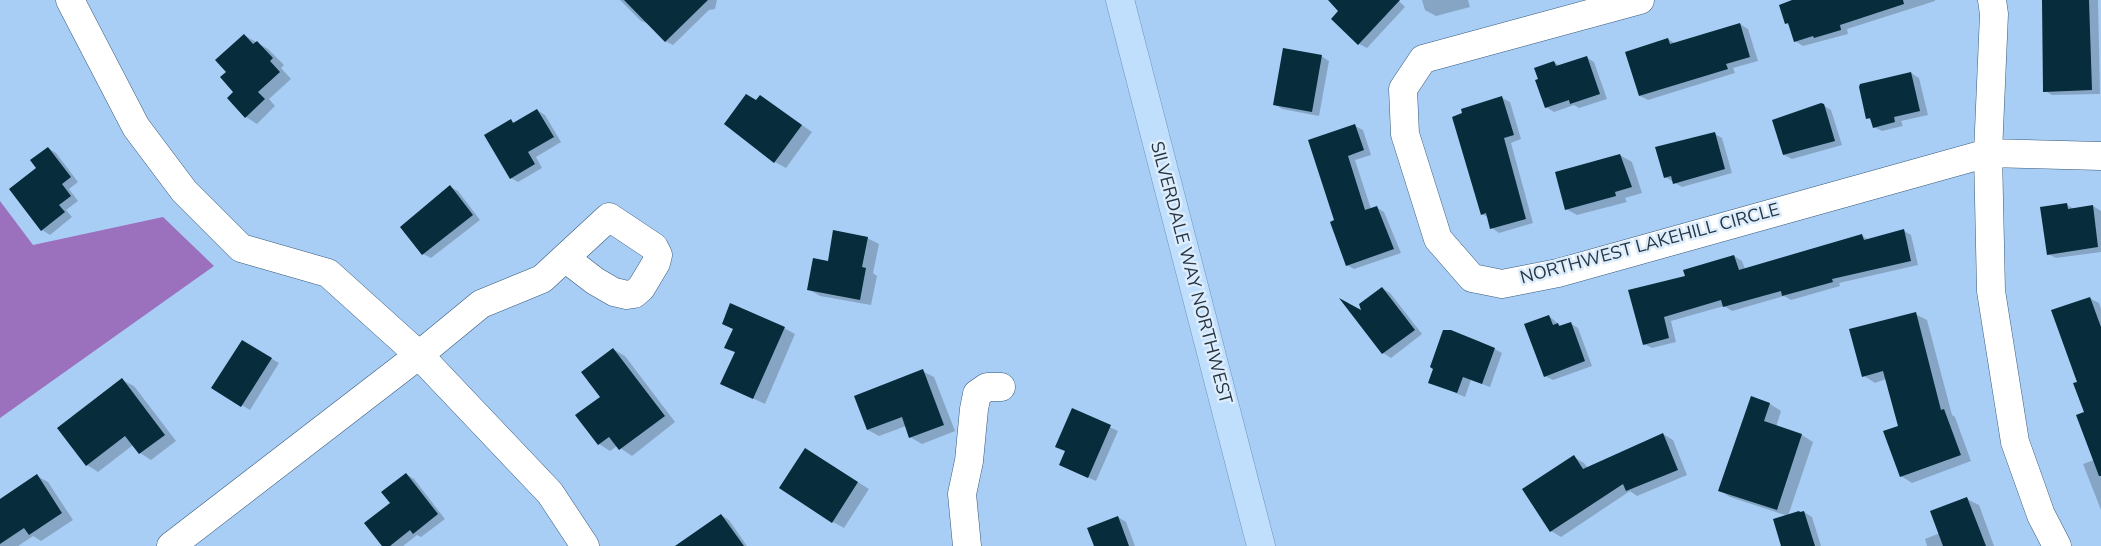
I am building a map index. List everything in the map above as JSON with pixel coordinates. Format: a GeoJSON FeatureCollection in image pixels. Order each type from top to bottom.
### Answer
{"type":"FeatureCollection","features":[{"type":"Feature","properties":{"kind":"main road","name":"SILVERDALE WAY NORTHWEST"},"geometry":{"type":"LineString","coordinates":[[1120,0],[1261,546]]}},
{"type":"Feature","properties":{"kind":"street"},"geometry":{"type":"LineString","coordinates":[[70,0],[136,127],[184,191],[241,248],[328,274],[419,355],[550,493],[585,546]]}},
{"type":"Feature","properties":{"kind":"street","name":"NORTHWEST LAKEHILL CIRCLE"},"geometry":{"type":"LineString","coordinates":[[1640,0],[1423,59],[1403,89],[1405,134],[1438,239],[1472,278],[1502,284],[1558,273],[1988,153],[2101,156]]}},
{"type":"Feature","properties":{"kind":"street"},"geometry":{"type":"LineString","coordinates":[[1992,0],[1994,14],[1988,153],[1991,291],[2015,442],[2041,515],[2057,546]]}},
{"type":"Feature","properties":{"kind":"street"},"geometry":{"type":"LineString","coordinates":[[171,546],[419,355],[481,304],[542,279],[609,217],[654,248],[658,255],[656,263],[641,288],[634,294],[627,295],[614,292],[595,281],[565,258]]}},
{"type":"Feature","properties":{"kind":"street"},"geometry":{"type":"LineString","coordinates":[[966,546],[962,494],[969,461],[977,394],[986,386],[1001,387]]}},
{"type":"Feature","properties":{"kind":"shaded area"},"geometry":{"type":"Polygon","coordinates":[[[0,201],[33,245],[163,217],[214,266],[0,418],[0,201]]]}},
{"type":"Feature","properties":{"kind":"building"},"geometry":{"type":"Polygon","coordinates":[[[624,0],[708,0],[665,42],[624,0]]]}},
{"type":"Feature","properties":{"kind":"building"},"geometry":{"type":"Polygon","coordinates":[[[1328,0],[1400,0],[1358,45],[1331,19],[1338,11],[1328,0]]]}},
{"type":"Feature","properties":{"kind":"building"},"geometry":{"type":"Polygon","coordinates":[[[1792,0],[1903,0],[1904,4],[1840,25],[1841,30],[1794,42],[1788,23],[1785,24],[1779,5],[1792,0]]]}},
{"type":"Feature","properties":{"kind":"building"},"geometry":{"type":"Polygon","coordinates":[[[2042,0],[2089,0],[2092,90],[2043,92],[2042,0]]]}},
{"type":"Feature","properties":{"kind":"building"},"geometry":{"type":"Polygon","coordinates":[[[1740,23],[1750,57],[1726,64],[1728,69],[1639,96],[1625,52],[1668,38],[1670,44],[1740,23]]]}},
{"type":"Feature","properties":{"kind":"building"},"geometry":{"type":"Polygon","coordinates":[[[244,34],[253,44],[257,41],[273,58],[270,61],[280,72],[258,92],[265,99],[245,118],[227,98],[233,92],[220,77],[226,72],[215,60],[244,34]]]}},
{"type":"Feature","properties":{"kind":"building"},"geometry":{"type":"Polygon","coordinates":[[[1283,48],[1322,55],[1312,112],[1273,105],[1283,48]]]}},
{"type":"Feature","properties":{"kind":"building"},"geometry":{"type":"Polygon","coordinates":[[[1587,56],[1600,94],[1570,104],[1569,100],[1545,108],[1535,80],[1538,79],[1534,68],[1554,61],[1556,66],[1587,56]]]}},
{"type":"Feature","properties":{"kind":"building"},"geometry":{"type":"Polygon","coordinates":[[[1911,72],[1920,111],[1894,117],[1895,122],[1873,128],[1870,118],[1866,119],[1860,84],[1911,72]]]}},
{"type":"Feature","properties":{"kind":"building"},"geometry":{"type":"Polygon","coordinates":[[[746,94],[756,100],[760,95],[802,125],[774,163],[724,124],[746,94]]]}},
{"type":"Feature","properties":{"kind":"building"},"geometry":{"type":"Polygon","coordinates":[[[1502,96],[1514,135],[1504,138],[1526,219],[1490,229],[1486,213],[1481,215],[1452,117],[1462,113],[1461,109],[1502,96]]]}},
{"type":"Feature","properties":{"kind":"building"},"geometry":{"type":"Polygon","coordinates":[[[1821,103],[1824,104],[1835,141],[1783,155],[1772,120],[1821,103]]]}},
{"type":"Feature","properties":{"kind":"building"},"geometry":{"type":"Polygon","coordinates":[[[537,109],[554,137],[528,152],[535,164],[510,179],[484,135],[511,119],[513,123],[537,109]]]}},
{"type":"Feature","properties":{"kind":"building"},"geometry":{"type":"Polygon","coordinates":[[[1355,124],[1364,150],[1348,156],[1365,210],[1377,206],[1394,249],[1346,266],[1330,222],[1334,220],[1308,140],[1355,124]]]}},
{"type":"Feature","properties":{"kind":"building"},"geometry":{"type":"Polygon","coordinates":[[[1715,132],[1725,169],[1673,184],[1671,176],[1664,178],[1655,147],[1715,132]]]}},
{"type":"Feature","properties":{"kind":"building"},"geometry":{"type":"Polygon","coordinates":[[[48,147],[71,177],[62,184],[71,196],[59,205],[65,212],[41,231],[9,189],[36,168],[30,160],[48,147]]]}},
{"type":"Feature","properties":{"kind":"building"},"geometry":{"type":"Polygon","coordinates":[[[1620,154],[1632,187],[1615,192],[1616,196],[1565,210],[1555,172],[1620,154]]]}},
{"type":"Feature","properties":{"kind":"building"},"geometry":{"type":"Polygon","coordinates":[[[450,185],[473,215],[422,255],[400,227],[450,185]]]}},
{"type":"Feature","properties":{"kind":"building"},"geometry":{"type":"Polygon","coordinates":[[[2067,203],[2068,209],[2093,205],[2098,247],[2047,255],[2040,207],[2067,203]]]}},
{"type":"Feature","properties":{"kind":"building"},"geometry":{"type":"Polygon","coordinates":[[[1904,229],[1911,261],[1832,279],[1833,282],[1782,296],[1781,291],[1723,307],[1721,300],[1664,317],[1669,338],[1643,345],[1628,290],[1685,276],[1683,270],[1734,255],[1739,270],[1862,234],[1864,240],[1904,229]]]}},
{"type":"Feature","properties":{"kind":"building"},"geometry":{"type":"Polygon","coordinates":[[[833,230],[868,237],[862,267],[866,268],[860,300],[807,290],[813,258],[828,261],[833,230]]]}},
{"type":"Feature","properties":{"kind":"building"},"geometry":{"type":"Polygon","coordinates":[[[1382,287],[1415,330],[1382,354],[1339,298],[1361,310],[1359,304],[1382,287]]]}},
{"type":"Feature","properties":{"kind":"building"},"geometry":{"type":"Polygon","coordinates":[[[2090,297],[2101,327],[2101,476],[2099,476],[2076,415],[2084,412],[2073,383],[2077,382],[2051,310],[2090,297]]]}},
{"type":"Feature","properties":{"kind":"building"},"geometry":{"type":"Polygon","coordinates":[[[730,303],[785,327],[753,399],[720,384],[735,352],[724,348],[733,329],[722,324],[730,303]]]}},
{"type":"Feature","properties":{"kind":"building"},"geometry":{"type":"Polygon","coordinates":[[[1916,312],[1941,410],[1944,409],[1961,455],[1900,477],[1883,431],[1898,426],[1883,371],[1862,377],[1849,329],[1916,312]]]}},
{"type":"Feature","properties":{"kind":"building"},"geometry":{"type":"Polygon","coordinates":[[[1549,315],[1553,325],[1558,323],[1559,326],[1571,322],[1585,361],[1544,377],[1524,324],[1549,315]]]}},
{"type":"Feature","properties":{"kind":"building"},"geometry":{"type":"Polygon","coordinates":[[[1443,330],[1451,330],[1495,348],[1482,384],[1463,377],[1457,393],[1428,383],[1433,369],[1430,367],[1443,330]]]}},
{"type":"Feature","properties":{"kind":"building"},"geometry":{"type":"Polygon","coordinates":[[[242,340],[272,358],[241,407],[211,388],[242,340]]]}},
{"type":"Feature","properties":{"kind":"building"},"geometry":{"type":"Polygon","coordinates":[[[613,348],[665,416],[619,450],[609,437],[598,445],[575,415],[600,397],[581,372],[613,348]]]}},
{"type":"Feature","properties":{"kind":"building"},"geometry":{"type":"Polygon","coordinates":[[[923,369],[944,425],[909,438],[902,417],[867,430],[854,396],[923,369]]]}},
{"type":"Feature","properties":{"kind":"building"},"geometry":{"type":"Polygon","coordinates":[[[122,378],[165,435],[139,454],[125,436],[86,466],[57,428],[122,378]]]}},
{"type":"Feature","properties":{"kind":"building"},"geometry":{"type":"Polygon","coordinates":[[[1751,396],[1770,403],[1764,421],[1802,434],[1777,510],[1718,491],[1751,396]]]}},
{"type":"Feature","properties":{"kind":"building"},"geometry":{"type":"Polygon","coordinates":[[[1072,408],[1111,425],[1088,478],[1059,465],[1065,451],[1055,447],[1072,408]]]}},
{"type":"Feature","properties":{"kind":"building"},"geometry":{"type":"Polygon","coordinates":[[[1663,433],[1678,470],[1626,491],[1623,484],[1550,532],[1522,489],[1574,455],[1583,469],[1663,433]]]}},
{"type":"Feature","properties":{"kind":"building"},"geometry":{"type":"Polygon","coordinates":[[[805,448],[858,482],[832,523],[779,488],[805,448]]]}},
{"type":"Feature","properties":{"kind":"building"},"geometry":{"type":"Polygon","coordinates":[[[406,473],[438,514],[413,534],[410,530],[390,546],[382,546],[364,523],[390,503],[381,492],[406,473]]]}},
{"type":"Feature","properties":{"kind":"building"},"geometry":{"type":"Polygon","coordinates":[[[37,474],[62,513],[29,535],[24,528],[0,544],[0,499],[37,474]]]}},
{"type":"Feature","properties":{"kind":"building"},"geometry":{"type":"Polygon","coordinates":[[[1967,497],[1986,546],[1943,546],[1930,511],[1967,497]]]}},
{"type":"Feature","properties":{"kind":"building"},"geometry":{"type":"Polygon","coordinates":[[[1804,511],[1815,546],[1781,546],[1773,519],[1804,511]]]}},
{"type":"Feature","properties":{"kind":"building"},"geometry":{"type":"Polygon","coordinates":[[[721,514],[744,546],[675,546],[721,514]]]}},
{"type":"Feature","properties":{"kind":"building"},"geometry":{"type":"Polygon","coordinates":[[[1118,516],[1129,546],[1094,546],[1087,528],[1118,516]]]}}]}
